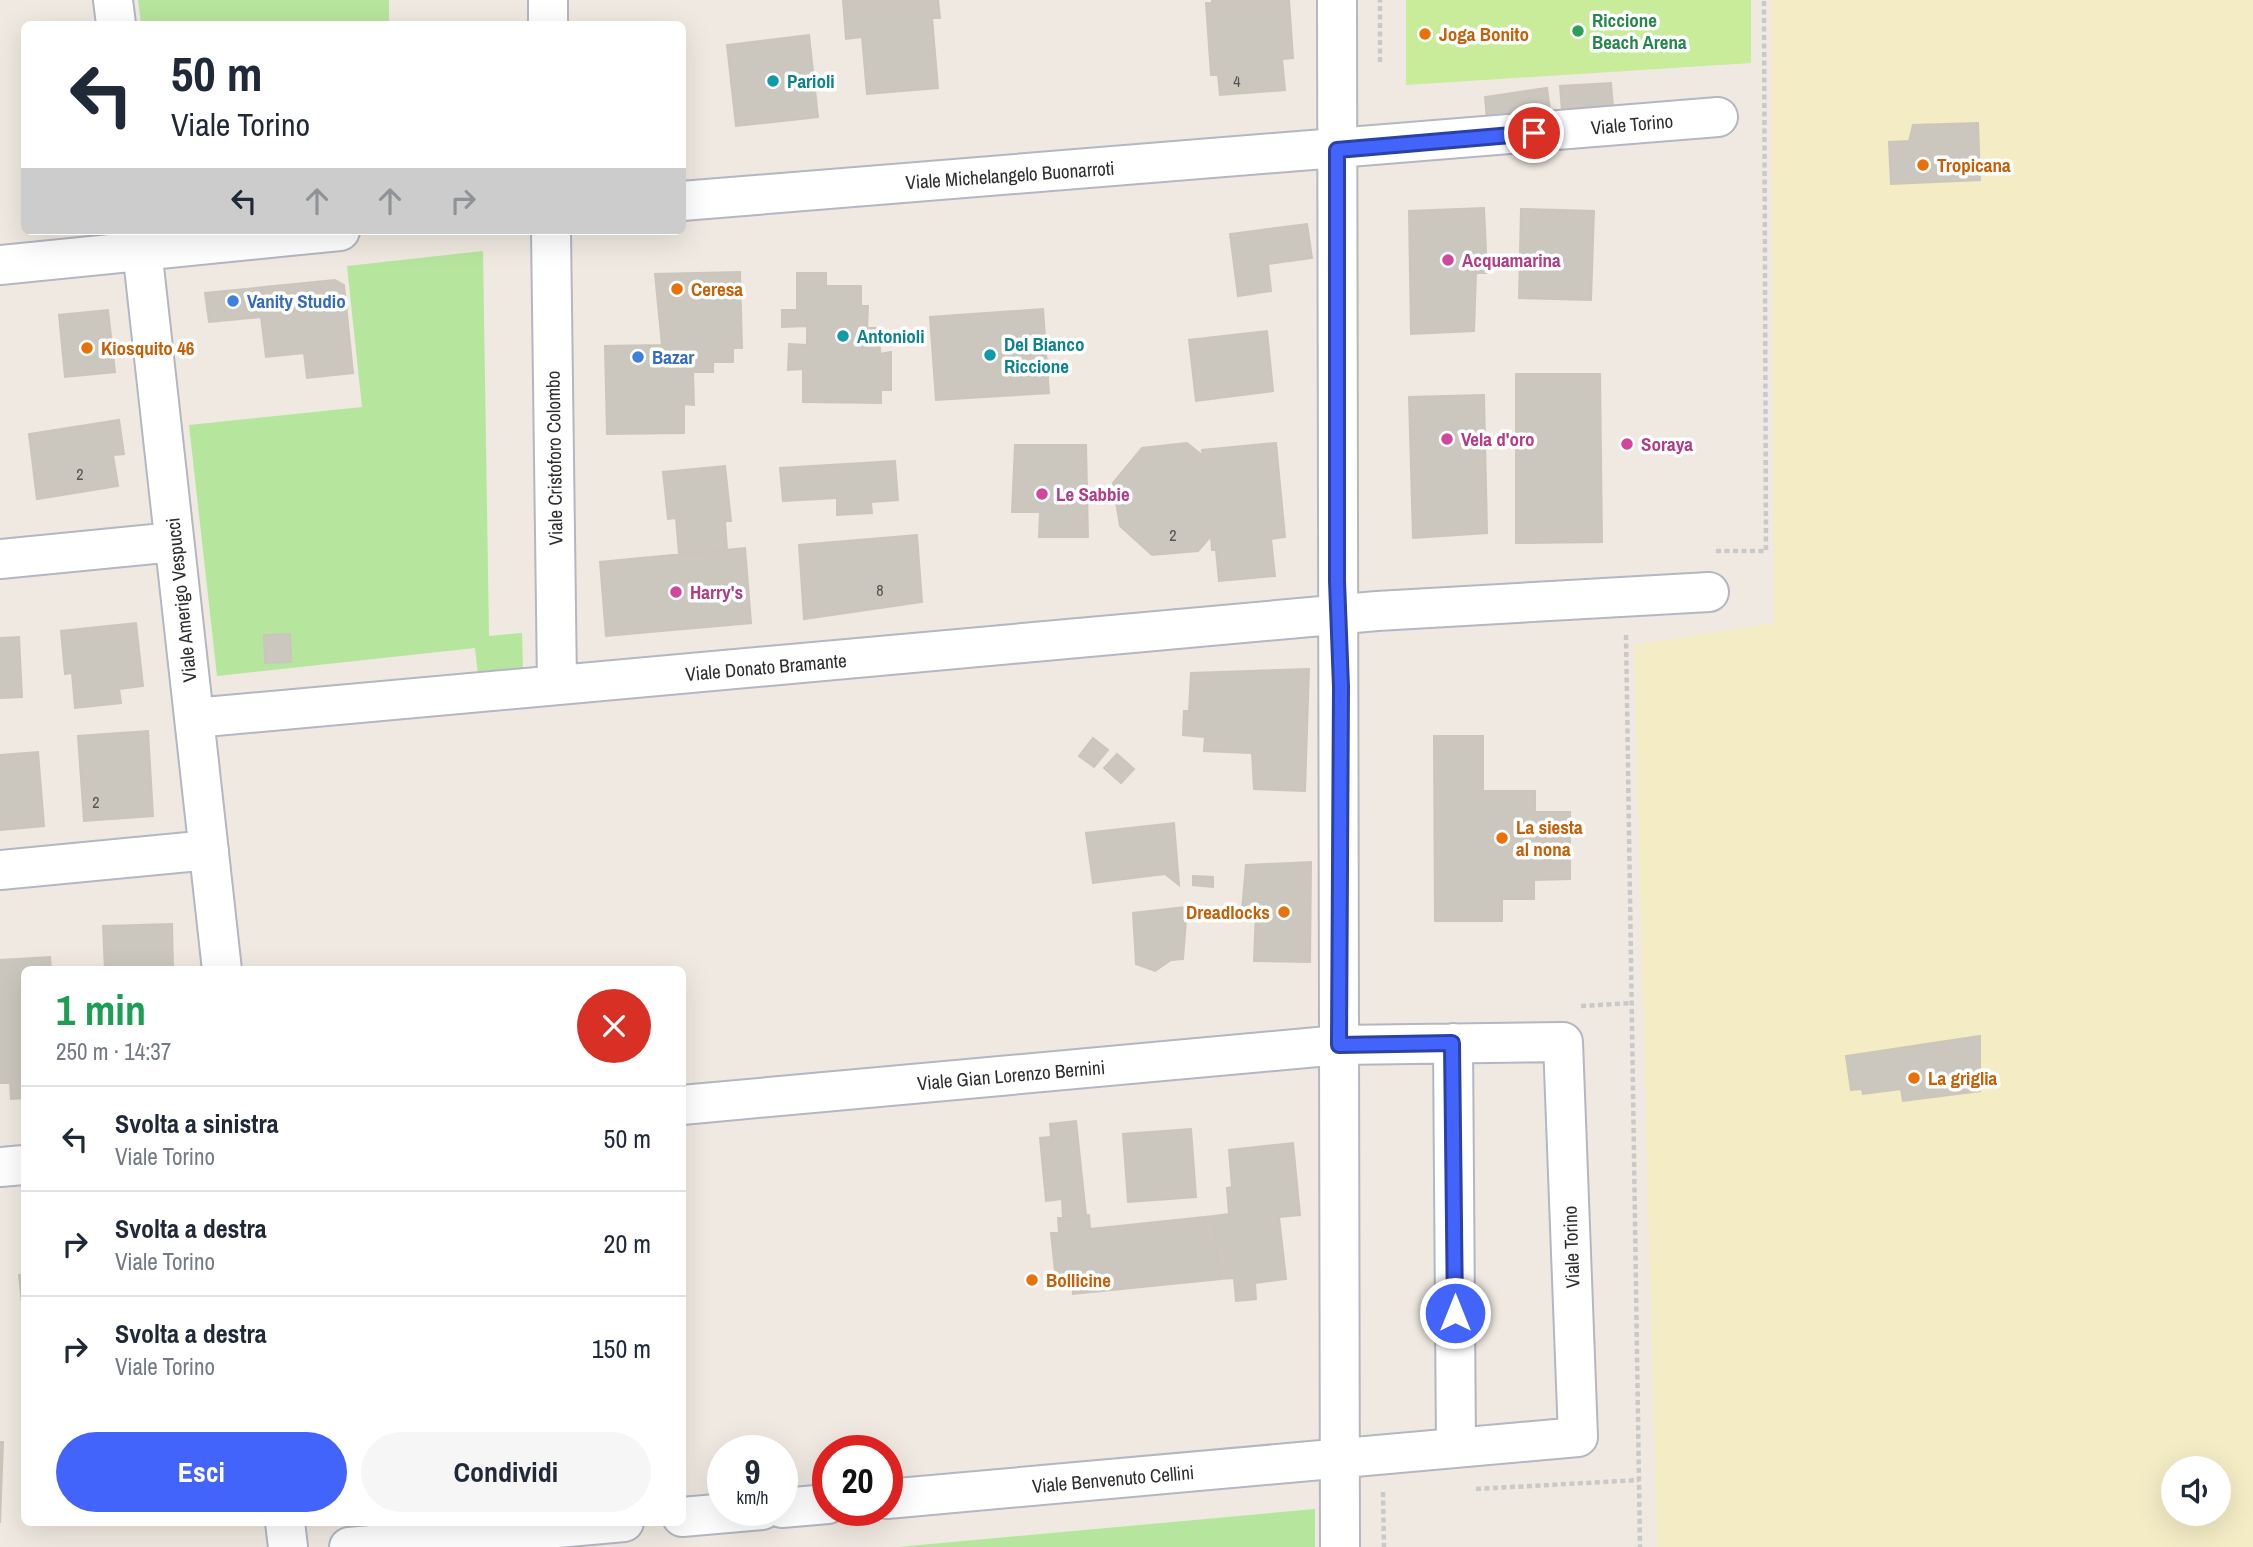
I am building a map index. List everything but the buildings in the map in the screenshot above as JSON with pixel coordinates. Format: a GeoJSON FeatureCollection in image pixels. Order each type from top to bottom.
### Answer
{"type":"FeatureCollection","features":[{"type":"Feature","properties":{"kind":"street"},"geometry":{"type":"LineString","coordinates":[[113,0],[116,21]]}},
{"type":"Feature","properties":{"kind":"street"},"geometry":{"type":"LineString","coordinates":[[548,0],[548,21]]}},
{"type":"Feature","properties":{"kind":"street"},"geometry":{"type":"LineString","coordinates":[[1337,0],[1338,615],[1341,687],[1340,1547]]}},
{"type":"Feature","properties":{"kind":"street","name":"Viale Torino"},"geometry":{"type":"LineString","coordinates":[[1337,150],[1699,127]]}},
{"type":"Feature","properties":{"kind":"street","name":"Viale Michelangelo Buonarroti"},"geometry":{"type":"LineString","coordinates":[[686,201],[1337,150]]}},
{"type":"Feature","properties":{"kind":"street"},"geometry":{"type":"LineString","coordinates":[[0,265],[141,241],[260,235]]}},
{"type":"Feature","properties":{"kind":"street","name":"Viale Cristoforo Colombo"},"geometry":{"type":"LineString","coordinates":[[551,235],[557,685]]}},
{"type":"Feature","properties":{"kind":"street","name":"Viale Amerigo Vespucci"},"geometry":{"type":"LineString","coordinates":[[141,241],[222,966]]}},
{"type":"Feature","properties":{"kind":"street"},"geometry":{"type":"LineString","coordinates":[[0,559],[174,542]]}},
{"type":"Feature","properties":{"kind":"street"},"geometry":{"type":"LineString","coordinates":[[1338,615],[1709,592]]}},
{"type":"Feature","properties":{"kind":"street","name":"Viale Donato Bramante"},"geometry":{"type":"LineString","coordinates":[[194,718],[1338,615]]}},
{"type":"Feature","properties":{"kind":"street"},"geometry":{"type":"LineString","coordinates":[[0,870],[209,850]]}},
{"type":"Feature","properties":{"kind":"street","name":"Viale Torino"},"geometry":{"type":"LineString","coordinates":[[1339,1045],[1563,1042],[1578,1437],[1340,1459]]}},
{"type":"Feature","properties":{"kind":"street"},"geometry":{"type":"LineString","coordinates":[[1452,1043],[1456,1448]]}},
{"type":"Feature","properties":{"kind":"street","name":"Viale Gian Lorenzo Bernini"},"geometry":{"type":"LineString","coordinates":[[686,1105],[1339,1045]]}},
{"type":"Feature","properties":{"kind":"street"},"geometry":{"type":"LineString","coordinates":[[0,1167],[21,1165]]}},
{"type":"Feature","properties":{"kind":"street","name":"Viale Benvenuto Cellini"},"geometry":{"type":"LineString","coordinates":[[903,1498],[1340,1459]]}},
{"type":"Feature","properties":{"kind":"street"},"geometry":{"type":"LineString","coordinates":[[686,1517],[707,1515]]}},
{"type":"Feature","properties":{"kind":"street"},"geometry":{"type":"LineString","coordinates":[[285,1526],[288,1547]]}},
{"type":"Feature","properties":{"kind":"street"},"geometry":{"type":"LineString","coordinates":[[349,1547],[580,1526]]}},
{"type":"Feature","properties":{"kind":"path"},"geometry":{"type":"LineString","coordinates":[[1709,592],[1706,551],[1766,551],[1764,0]]}},
{"type":"Feature","properties":{"kind":"path"},"geometry":{"type":"LineString","coordinates":[[1638,631],[1626,632],[1640,1547]]}},
{"type":"Feature","properties":{"kind":"path"},"geometry":{"type":"LineString","coordinates":[[1463,1490],[1639,1479]]}},
{"type":"Feature","properties":{"kind":"path"},"geometry":{"type":"LineString","coordinates":[[1340,1497],[1396,1493]]}},
{"type":"Feature","properties":{"kind":"green space"},"geometry":{"type":"Polygon","coordinates":[[[138,0],[389,0],[389,21],[141,21],[138,0]]]}},
{"type":"Feature","properties":{"kind":"green space","name":"Riccione Beach Arena"},"geometry":{"type":"Polygon","coordinates":[[[1406,0],[1751,0],[1751,63],[1406,85],[1406,0]]]}},
{"type":"Feature","properties":{"kind":"green space"},"geometry":{"type":"Polygon","coordinates":[[[483,251],[489,636],[522,633],[523,670],[478,675],[475,648],[217,676],[189,425],[362,407],[347,266],[483,251]]]}},
{"type":"Feature","properties":{"kind":"green space"},"geometry":{"type":"Polygon","coordinates":[[[1315,1509],[1315,1547],[898,1547],[1315,1509]]]}},
{"type":"Feature","properties":{"kind":"sand"},"geometry":{"type":"Polygon","coordinates":[[[1771,0],[2253,0],[2253,1547],[1657,1547],[1634,645],[1774,623],[1771,0]]]}},
{"type":"Feature","properties":{"kind":"place","name":"Riccione Beach Arena"},"geometry":{"type":"Point","coordinates":[1578,31]}},
{"type":"Feature","properties":{"kind":"place","name":"Joga Bonito"},"geometry":{"type":"Point","coordinates":[1425,34]}},
{"type":"Feature","properties":{"kind":"place","name":"Parioli"},"geometry":{"type":"Point","coordinates":[773,81]}},
{"type":"Feature","properties":{"kind":"place","name":"Tropicana"},"geometry":{"type":"Point","coordinates":[1923,165]}},
{"type":"Feature","properties":{"kind":"place","name":"Acquamarina"},"geometry":{"type":"Point","coordinates":[1448,260]}},
{"type":"Feature","properties":{"kind":"place","name":"Ceresa"},"geometry":{"type":"Point","coordinates":[677,289]}},
{"type":"Feature","properties":{"kind":"place","name":"Vanity Studio"},"geometry":{"type":"Point","coordinates":[233,301]}},
{"type":"Feature","properties":{"kind":"place","name":"Antonioli"},"geometry":{"type":"Point","coordinates":[843,336]}},
{"type":"Feature","properties":{"kind":"place","name":"Kiosquito 46"},"geometry":{"type":"Point","coordinates":[87,348]}},
{"type":"Feature","properties":{"kind":"place","name":"Del Bianco Riccione"},"geometry":{"type":"Point","coordinates":[990,355]}},
{"type":"Feature","properties":{"kind":"place","name":"Bazar"},"geometry":{"type":"Point","coordinates":[638,357]}},
{"type":"Feature","properties":{"kind":"place","name":"Vela d'oro"},"geometry":{"type":"Point","coordinates":[1447,439]}},
{"type":"Feature","properties":{"kind":"place","name":"Soraya"},"geometry":{"type":"Point","coordinates":[1627,444]}},
{"type":"Feature","properties":{"kind":"place","name":"Le Sabbie"},"geometry":{"type":"Point","coordinates":[1042,494]}},
{"type":"Feature","properties":{"kind":"place","name":"Harry's"},"geometry":{"type":"Point","coordinates":[676,592]}},
{"type":"Feature","properties":{"kind":"place","name":"La siesta al nona"},"geometry":{"type":"Point","coordinates":[1502,838]}},
{"type":"Feature","properties":{"kind":"place","name":"Dreadlocks"},"geometry":{"type":"Point","coordinates":[1284,912]}},
{"type":"Feature","properties":{"kind":"place","name":"La griglia"},"geometry":{"type":"Point","coordinates":[1914,1078]}},
{"type":"Feature","properties":{"kind":"place","name":"Bollicine"},"geometry":{"type":"Point","coordinates":[1032,1280]}},
{"type":"Feature","properties":{"kind":"route"},"geometry":{"type":"LineString","coordinates":[[1455,1313],[1452,1043],[1339,1045],[1341,687],[1337,581],[1337,150],[1534,133]]}}]}
